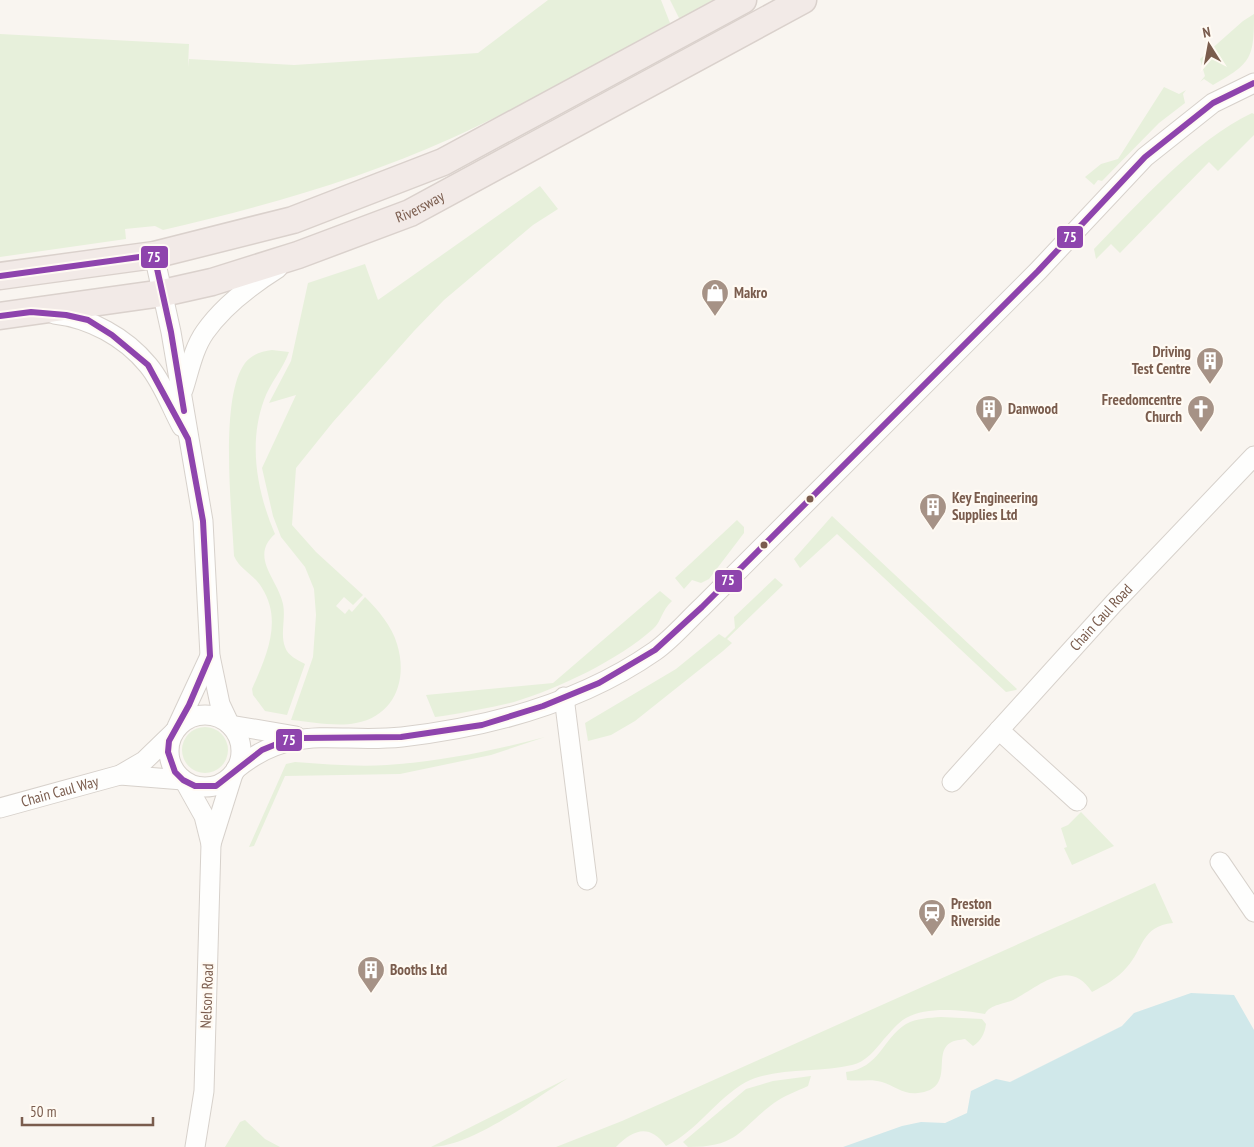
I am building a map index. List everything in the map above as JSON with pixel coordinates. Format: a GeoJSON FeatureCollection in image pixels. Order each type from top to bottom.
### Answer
{"type":"FeatureCollection","features":[{"type":"Feature","properties":{"kind":"highway","name":"Riversway"},"geometry":{"type":"LineString","coordinates":[[0,276],[154,254],[293,220],[443,162],[743,0]]}},
{"type":"Feature","properties":{"kind":"highway","name":"Riversway"},"geometry":{"type":"LineString","coordinates":[[0,316],[232,276],[298,255],[410,214],[803,0]]}},
{"type":"Feature","properties":{"kind":"highway"},"geometry":{"type":"LineString","coordinates":[[0,294],[144,274],[161,287]]}},
{"type":"Feature","properties":{"kind":"street"},"geometry":{"type":"LineString","coordinates":[[210,656],[170,741],[170,763],[184,781],[195,786],[216,786],[262,750],[284,742],[303,738],[414,735],[482,724],[564,698],[599,683],[655,650],[702,607],[978,331],[1145,157],[1213,103],[1254,83]]}},
{"type":"Feature","properties":{"kind":"street"},"geometry":{"type":"LineString","coordinates":[[154,254],[182,394],[203,521],[210,656],[220,704],[230,724],[238,734],[241,746],[241,758],[235,772]]}},
{"type":"Feature","properties":{"kind":"street"},"geometry":{"type":"LineString","coordinates":[[182,394],[204,333],[222,312],[259,280],[298,255]]}},
{"type":"Feature","properties":{"kind":"street"},"geometry":{"type":"LineString","coordinates":[[31,312],[88,320],[126,345],[148,365],[188,439]]}},
{"type":"Feature","properties":{"kind":"street","name":"Chain Caul Road"},"geometry":{"type":"LineString","coordinates":[[952,782],[1114,603],[1254,456]]}},
{"type":"Feature","properties":{"kind":"street"},"geometry":{"type":"LineString","coordinates":[[564,698],[588,880]]}},
{"type":"Feature","properties":{"kind":"street"},"geometry":{"type":"LineString","coordinates":[[175,730],[185,720],[202,715],[219,717],[230,724],[303,738]]}},
{"type":"Feature","properties":{"kind":"street","name":"Chain Caul Way"},"geometry":{"type":"LineString","coordinates":[[0,808],[120,775],[144,760],[175,730]]}},
{"type":"Feature","properties":{"kind":"street"},"geometry":{"type":"LineString","coordinates":[[999,730],[1077,801]]}},
{"type":"Feature","properties":{"kind":"street","name":"Nelson Road"},"geometry":{"type":"LineString","coordinates":[[211,844],[235,772]]}},
{"type":"Feature","properties":{"kind":"street","name":"Chain Caul Way"},"geometry":{"type":"LineString","coordinates":[[120,775],[184,781]]}},
{"type":"Feature","properties":{"kind":"street","name":"Nelson Road"},"geometry":{"type":"LineString","coordinates":[[184,781],[204,816],[211,844],[204,1091],[195,1147]]}},
{"type":"Feature","properties":{"kind":"street"},"geometry":{"type":"LineString","coordinates":[[1220,862],[1254,912]]}},
{"type":"Feature","properties":{"kind":"green space"},"geometry":{"type":"Polygon","coordinates":[[[548,0],[661,0],[670,23],[562,83],[480,125],[417,153],[346,180],[237,212],[163,230],[155,226],[125,229],[126,239],[0,257],[0,34],[189,44],[188,67],[189,59],[294,65],[478,53],[548,0]]]}},
{"type":"Feature","properties":{"kind":"green space"},"geometry":{"type":"Polygon","coordinates":[[[670,0],[713,0],[680,20],[670,0]]]}},
{"type":"Feature","properties":{"kind":"green space"},"geometry":{"type":"Polygon","coordinates":[[[1254,14],[1253,41],[1248,58],[1236,71],[1213,85],[1204,79],[1200,82],[1205,76],[1200,59],[1243,21],[1254,14]]]}},
{"type":"Feature","properties":{"kind":"green space"},"geometry":{"type":"Polygon","coordinates":[[[1164,87],[1179,94],[1186,90],[1183,94],[1185,103],[1159,123],[1102,181],[1098,180],[1094,185],[1085,177],[1101,164],[1118,159],[1164,87]]]}},
{"type":"Feature","properties":{"kind":"green space"},"geometry":{"type":"Polygon","coordinates":[[[1252,113],[1254,114],[1254,135],[1218,171],[1209,162],[1120,253],[1111,244],[1096,259],[1094,249],[1168,174],[1209,139],[1252,113]]]}},
{"type":"Feature","properties":{"kind":"green space"},"geometry":{"type":"Polygon","coordinates":[[[540,186],[558,209],[533,225],[444,300],[333,422],[296,468],[292,525],[316,552],[363,595],[353,605],[344,597],[336,606],[345,614],[349,609],[352,612],[365,597],[375,607],[392,631],[400,657],[401,670],[399,683],[389,704],[380,713],[369,719],[356,723],[341,724],[291,720],[313,657],[316,615],[314,589],[305,567],[281,537],[273,516],[262,468],[296,395],[269,403],[291,361],[308,283],[365,264],[378,300],[540,186]]]}},
{"type":"Feature","properties":{"kind":"green space"},"geometry":{"type":"Polygon","coordinates":[[[272,350],[289,352],[264,400],[256,434],[256,451],[259,485],[275,534],[268,543],[265,551],[265,560],[283,604],[285,647],[288,653],[305,664],[287,715],[265,711],[253,695],[252,689],[267,652],[270,639],[271,613],[268,601],[259,583],[240,565],[234,556],[230,485],[230,428],[232,402],[237,380],[245,363],[251,357],[261,352],[272,350]]]}},
{"type":"Feature","properties":{"kind":"green space"},"geometry":{"type":"Polygon","coordinates":[[[832,516],[1017,689],[1006,692],[837,534],[800,568],[794,559],[832,516]]]}},
{"type":"Feature","properties":{"kind":"green space"},"geometry":{"type":"Polygon","coordinates":[[[737,520],[744,527],[744,533],[709,579],[701,583],[692,580],[684,589],[675,578],[737,520]]]}},
{"type":"Feature","properties":{"kind":"green space"},"geometry":{"type":"Polygon","coordinates":[[[775,578],[783,585],[727,639],[732,643],[723,651],[635,721],[611,735],[588,741],[585,723],[676,669],[719,634],[725,638],[735,628],[734,617],[775,578]]]}},
{"type":"Feature","properties":{"kind":"green space"},"geometry":{"type":"Polygon","coordinates":[[[660,591],[672,601],[656,626],[624,651],[606,662],[569,681],[514,702],[435,717],[426,695],[553,683],[660,591]]]}},
{"type":"Feature","properties":{"kind":"green space"},"geometry":{"type":"Polygon","coordinates":[[[200,727],[210,727],[224,737],[228,750],[224,763],[218,769],[210,773],[200,773],[186,763],[182,755],[182,745],[192,731],[200,727]]]}},
{"type":"Feature","properties":{"kind":"green space"},"geometry":{"type":"Polygon","coordinates":[[[545,737],[491,755],[400,774],[285,776],[254,846],[249,847],[286,764],[295,762],[364,766],[427,761],[506,747],[545,737]]]}},
{"type":"Feature","properties":{"kind":"green space"},"geometry":{"type":"Polygon","coordinates":[[[1081,812],[1114,846],[1072,865],[1064,848],[1067,847],[1061,828],[1068,825],[1081,812]]]}},
{"type":"Feature","properties":{"kind":"green space"},"geometry":{"type":"Polygon","coordinates":[[[1155,883],[1173,923],[1162,925],[1149,934],[1123,971],[1111,981],[1092,992],[1074,976],[1064,975],[1054,977],[1011,1001],[994,1006],[985,1014],[966,1011],[934,1010],[914,1014],[900,1022],[870,1055],[862,1061],[839,1067],[770,1074],[746,1082],[725,1097],[677,1140],[666,1146],[653,1134],[641,1132],[629,1136],[616,1147],[556,1147],[622,1121],[1155,883]]]}},
{"type":"Feature","properties":{"kind":"green space"},"geometry":{"type":"Polygon","coordinates":[[[941,1017],[982,1019],[986,1024],[984,1034],[973,1046],[965,1039],[952,1042],[945,1048],[940,1078],[930,1090],[913,1093],[878,1081],[847,1080],[846,1072],[866,1065],[874,1059],[891,1037],[906,1024],[919,1019],[941,1017]]]}},
{"type":"Feature","properties":{"kind":"green space"},"geometry":{"type":"Polygon","coordinates":[[[811,1076],[808,1086],[774,1103],[737,1135],[728,1140],[718,1144],[688,1147],[683,1142],[746,1089],[773,1081],[811,1076]]]}},
{"type":"Feature","properties":{"kind":"green space"},"geometry":{"type":"Polygon","coordinates":[[[568,1078],[520,1110],[483,1131],[447,1145],[431,1147],[568,1078]]]}},
{"type":"Feature","properties":{"kind":"green space"},"geometry":{"type":"Polygon","coordinates":[[[245,1120],[265,1139],[280,1147],[225,1147],[240,1122],[245,1120]]]}},
{"type":"Feature","properties":{"kind":"water"},"geometry":{"type":"Polygon","coordinates":[[[1191,993],[1234,995],[1254,1030],[1254,1147],[843,1147],[902,1126],[921,1122],[945,1123],[967,1113],[971,1091],[996,1079],[1010,1082],[1122,1026],[1134,1013],[1191,993]]]}},
{"type":"Feature","properties":{"kind":"transit line","name":"75"},"geometry":{"type":"LineString","coordinates":[[0,316],[31,312],[66,315],[88,320],[112,335],[148,365],[188,439],[203,521],[210,656],[189,705],[169,741],[168,752],[175,772],[183,780],[195,786],[216,786],[262,750],[284,741],[303,738],[401,737],[482,725],[543,706],[599,683],[655,650],[702,607],[1038,271],[1145,157],[1213,103],[1254,83]]}},
{"type":"Feature","properties":{"kind":"transit line","name":"75"},"geometry":{"type":"LineString","coordinates":[[0,276],[154,255],[171,332],[184,411]]}},
{"type":"Feature","properties":{"kind":"place","name":"Makro"},"geometry":{"type":"Point","coordinates":[715,317]}},
{"type":"Feature","properties":{"kind":"place","name":"Driving Test Centre"},"geometry":{"type":"Point","coordinates":[1210,385]}},
{"type":"Feature","properties":{"kind":"place","name":"Danwood"},"geometry":{"type":"Point","coordinates":[989,433]}},
{"type":"Feature","properties":{"kind":"place","name":"Freedomcentre Church"},"geometry":{"type":"Point","coordinates":[1201,433]}},
{"type":"Feature","properties":{"kind":"place","name":"Key Engineering Supplies Ltd"},"geometry":{"type":"Point","coordinates":[933,531]}},
{"type":"Feature","properties":{"kind":"place","name":"Preston Riverside"},"geometry":{"type":"Point","coordinates":[932,937]}},
{"type":"Feature","properties":{"kind":"place","name":"Booths Ltd"},"geometry":{"type":"Point","coordinates":[371,994]}}]}
